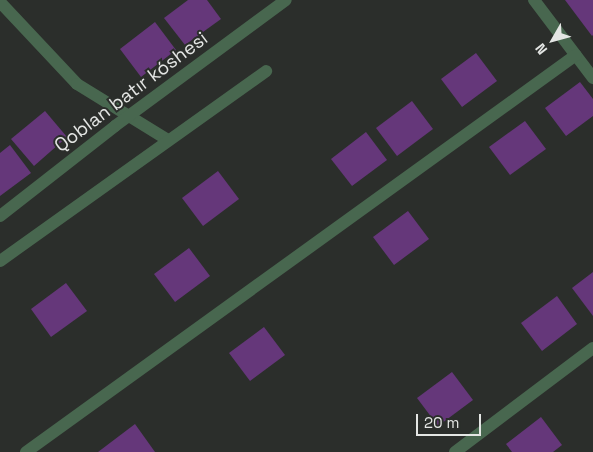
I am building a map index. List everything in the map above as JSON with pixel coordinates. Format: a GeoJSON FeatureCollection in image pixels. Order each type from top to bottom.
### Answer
{"type":"FeatureCollection","features":[{"type":"Feature","properties":{"kind":"street","name":"Qoblan batır kóshesi"},"geometry":{"type":"LineString","coordinates":[[0,216],[130,115],[286,0]]}},
{"type":"Feature","properties":{"kind":"street"},"geometry":{"type":"LineString","coordinates":[[534,0],[593,78]]}},
{"type":"Feature","properties":{"kind":"street"},"geometry":{"type":"LineString","coordinates":[[0,2],[77,84],[168,140]]}},
{"type":"Feature","properties":{"kind":"street"},"geometry":{"type":"LineString","coordinates":[[26,452],[576,55]]}},
{"type":"Feature","properties":{"kind":"street"},"geometry":{"type":"LineString","coordinates":[[0,261],[266,71]]}},
{"type":"Feature","properties":{"kind":"street"},"geometry":{"type":"LineString","coordinates":[[455,452],[593,348]]}},
{"type":"Feature","properties":{"kind":"building"},"geometry":{"type":"Polygon","coordinates":[[[188,0],[207,0],[221,19],[185,45],[164,18],[188,0]]]}},
{"type":"Feature","properties":{"kind":"building"},"geometry":{"type":"Polygon","coordinates":[[[565,0],[593,0],[592,36],[565,0]]]}},
{"type":"Feature","properties":{"kind":"building"},"geometry":{"type":"Polygon","coordinates":[[[155,22],[176,50],[141,77],[120,49],[155,22]]]}},
{"type":"Feature","properties":{"kind":"building"},"geometry":{"type":"Polygon","coordinates":[[[476,53],[497,81],[462,107],[441,79],[476,53]]]}},
{"type":"Feature","properties":{"kind":"building"},"geometry":{"type":"Polygon","coordinates":[[[580,82],[593,99],[593,116],[566,136],[545,108],[580,82]]]}},
{"type":"Feature","properties":{"kind":"building"},"geometry":{"type":"Polygon","coordinates":[[[412,101],[433,129],[397,156],[376,128],[412,101]]]}},
{"type":"Feature","properties":{"kind":"building"},"geometry":{"type":"Polygon","coordinates":[[[45,111],[67,137],[34,166],[11,139],[45,111]]]}},
{"type":"Feature","properties":{"kind":"building"},"geometry":{"type":"Polygon","coordinates":[[[525,121],[546,149],[510,175],[489,147],[525,121]]]}},
{"type":"Feature","properties":{"kind":"building"},"geometry":{"type":"Polygon","coordinates":[[[366,132],[387,160],[352,186],[331,159],[366,132]]]}},
{"type":"Feature","properties":{"kind":"building"},"geometry":{"type":"Polygon","coordinates":[[[10,145],[31,173],[0,196],[0,153],[10,145]]]}},
{"type":"Feature","properties":{"kind":"building"},"geometry":{"type":"Polygon","coordinates":[[[218,171],[239,199],[203,226],[182,198],[218,171]]]}},
{"type":"Feature","properties":{"kind":"building"},"geometry":{"type":"Polygon","coordinates":[[[408,211],[429,239],[394,265],[373,237],[408,211]]]}},
{"type":"Feature","properties":{"kind":"building"},"geometry":{"type":"Polygon","coordinates":[[[189,248],[210,276],[175,302],[154,274],[189,248]]]}},
{"type":"Feature","properties":{"kind":"building"},"geometry":{"type":"Polygon","coordinates":[[[593,272],[593,316],[572,288],[593,272]]]}},
{"type":"Feature","properties":{"kind":"building"},"geometry":{"type":"Polygon","coordinates":[[[66,283],[87,311],[51,337],[31,309],[66,283]]]}},
{"type":"Feature","properties":{"kind":"building"},"geometry":{"type":"Polygon","coordinates":[[[557,296],[577,324],[542,351],[521,323],[557,296]]]}},
{"type":"Feature","properties":{"kind":"building"},"geometry":{"type":"Polygon","coordinates":[[[264,327],[285,355],[250,381],[229,353],[264,327]]]}},
{"type":"Feature","properties":{"kind":"building"},"geometry":{"type":"Polygon","coordinates":[[[452,372],[473,400],[438,426],[417,398],[452,372]]]}},
{"type":"Feature","properties":{"kind":"building"},"geometry":{"type":"Polygon","coordinates":[[[541,417],[562,445],[553,452],[512,452],[506,444],[541,417]]]}},
{"type":"Feature","properties":{"kind":"building"},"geometry":{"type":"Polygon","coordinates":[[[135,424],[155,452],[98,452],[135,424]]]}}]}
